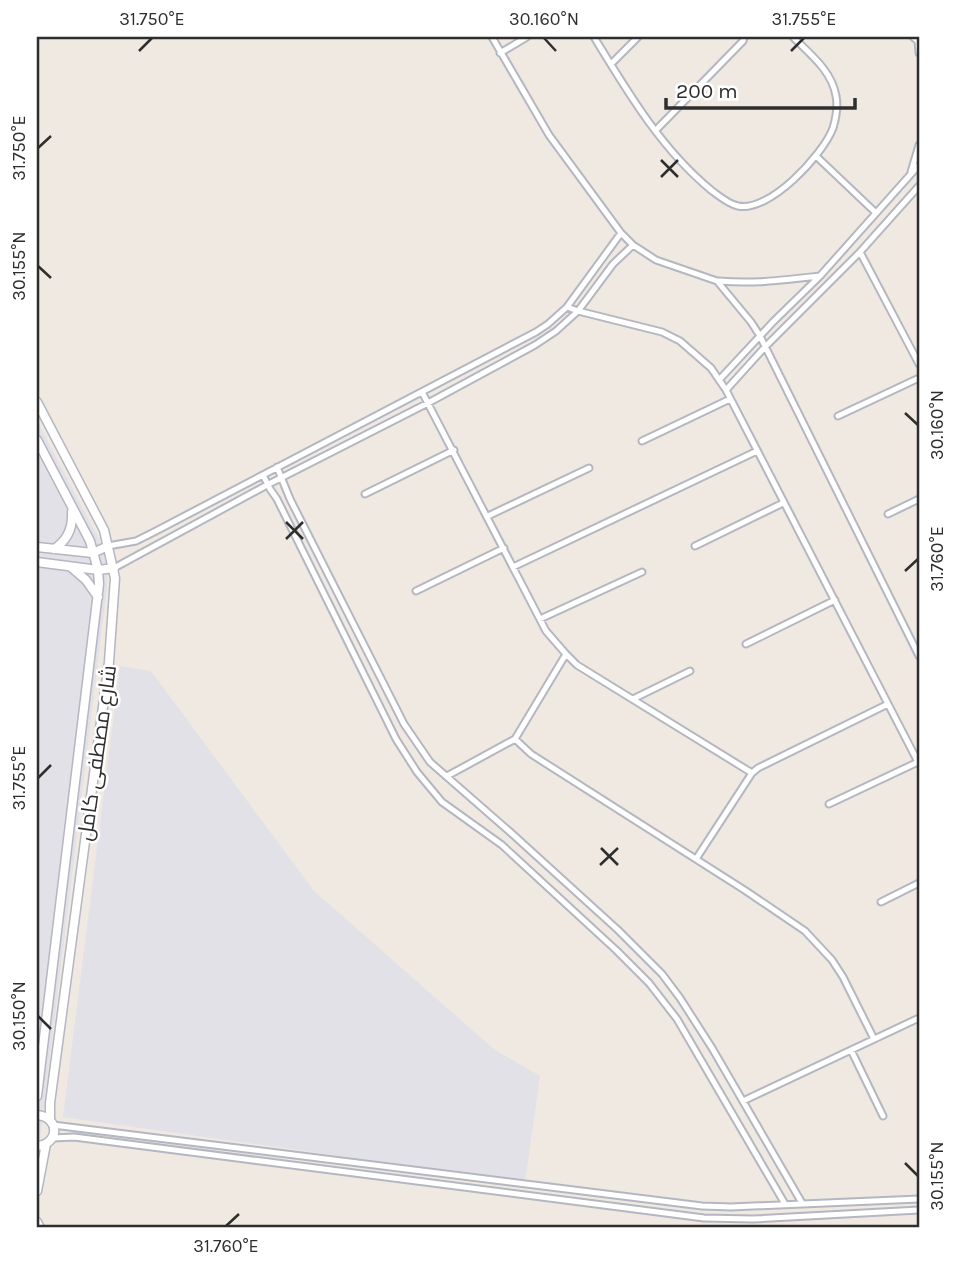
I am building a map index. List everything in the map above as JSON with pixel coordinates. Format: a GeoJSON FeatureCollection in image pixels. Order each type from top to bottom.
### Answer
{"type":"FeatureCollection","features":[{"type":"Feature","properties":{"kind":"street"},"geometry":{"type":"LineString","coordinates":[[492,37],[549,135],[621,233],[633,245],[656,260],[717,281],[770,283],[820,276]]}},
{"type":"Feature","properties":{"kind":"street"},"geometry":{"type":"LineString","coordinates":[[500,53],[527,37]]}},
{"type":"Feature","properties":{"kind":"street"},"geometry":{"type":"LineString","coordinates":[[594,37],[681,163],[720,197],[738,206],[763,201],[786,187],[816,156],[832,130],[837,109],[835,89],[825,70],[793,37]]}},
{"type":"Feature","properties":{"kind":"street"},"geometry":{"type":"LineString","coordinates":[[611,64],[638,37]]}},
{"type":"Feature","properties":{"kind":"street"},"geometry":{"type":"LineString","coordinates":[[656,130],[744,37]]}},
{"type":"Feature","properties":{"kind":"street"},"geometry":{"type":"LineString","coordinates":[[917,40],[919,53]]}},
{"type":"Feature","properties":{"kind":"street"},"geometry":{"type":"LineString","coordinates":[[910,175],[919,145]]}},
{"type":"Feature","properties":{"kind":"street"},"geometry":{"type":"LineString","coordinates":[[816,156],[876,213]]}},
{"type":"Feature","properties":{"kind":"street"},"geometry":{"type":"LineString","coordinates":[[719,380],[820,276],[919,165]]}},
{"type":"Feature","properties":{"kind":"street"},"geometry":{"type":"LineString","coordinates":[[726,390],[919,186]]}},
{"type":"Feature","properties":{"kind":"street"},"geometry":{"type":"LineString","coordinates":[[37,547],[93,553],[108,546],[135,541],[536,332],[567,307],[621,233]]}},
{"type":"Feature","properties":{"kind":"street"},"geometry":{"type":"LineString","coordinates":[[37,562],[71,567],[114,568],[267,485],[428,403],[556,331],[578,311],[618,258],[633,245]]}},
{"type":"Feature","properties":{"kind":"street"},"geometry":{"type":"LineString","coordinates":[[860,251],[919,364]]}},
{"type":"Feature","properties":{"kind":"street"},"geometry":{"type":"LineString","coordinates":[[717,281],[760,336],[919,656]]}},
{"type":"Feature","properties":{"kind":"street"},"geometry":{"type":"LineString","coordinates":[[567,307],[662,332],[680,341],[711,368],[726,390],[919,763],[830,804]]}},
{"type":"Feature","properties":{"kind":"street"},"geometry":{"type":"LineString","coordinates":[[838,416],[919,379]]}},
{"type":"Feature","properties":{"kind":"street"},"geometry":{"type":"LineString","coordinates":[[422,392],[546,631],[577,665],[752,773]]}},
{"type":"Feature","properties":{"kind":"street"},"geometry":{"type":"LineString","coordinates":[[642,441],[730,399]]}},
{"type":"Feature","properties":{"kind":"street","name":"شارع مصطفى كامل"},"geometry":{"type":"LineString","coordinates":[[37,402],[104,530],[114,568],[115,595],[109,662],[50,1103],[54,1132],[49,1141]]}},
{"type":"Feature","properties":{"kind":"street","name":"شارع مصطفى كامل"},"geometry":{"type":"LineString","coordinates":[[37,440],[90,541],[98,569],[98,597],[37,1096]]}},
{"type":"Feature","properties":{"kind":"street"},"geometry":{"type":"LineString","coordinates":[[365,494],[454,450]]}},
{"type":"Feature","properties":{"kind":"street"},"geometry":{"type":"LineString","coordinates":[[513,567],[757,451]]}},
{"type":"Feature","properties":{"kind":"street"},"geometry":{"type":"LineString","coordinates":[[277,467],[290,499],[408,732],[430,762],[618,930],[662,974],[697,1024],[802,1203]]}},
{"type":"Feature","properties":{"kind":"street"},"geometry":{"type":"LineString","coordinates":[[488,516],[589,468]]}},
{"type":"Feature","properties":{"kind":"street"},"geometry":{"type":"LineString","coordinates":[[262,475],[277,499],[396,739],[417,772],[442,802],[502,845],[649,983],[677,1019],[785,1204]]}},
{"type":"Feature","properties":{"kind":"street"},"geometry":{"type":"LineString","coordinates":[[888,514],[919,499]]}},
{"type":"Feature","properties":{"kind":"street"},"geometry":{"type":"LineString","coordinates":[[695,546],[783,503]]}},
{"type":"Feature","properties":{"kind":"street"},"geometry":{"type":"LineString","coordinates":[[54,550],[70,530],[73,522],[71,505]]}},
{"type":"Feature","properties":{"kind":"street"},"geometry":{"type":"LineString","coordinates":[[156,531],[162,541]]}},
{"type":"Feature","properties":{"kind":"street"},"geometry":{"type":"LineString","coordinates":[[416,592],[504,548]]}},
{"type":"Feature","properties":{"kind":"street"},"geometry":{"type":"LineString","coordinates":[[71,567],[86,580],[98,597]]}},
{"type":"Feature","properties":{"kind":"street"},"geometry":{"type":"LineString","coordinates":[[540,619],[642,572]]}},
{"type":"Feature","properties":{"kind":"street"},"geometry":{"type":"LineString","coordinates":[[746,644],[835,600]]}},
{"type":"Feature","properties":{"kind":"street"},"geometry":{"type":"LineString","coordinates":[[447,776],[515,739],[566,654]]}},
{"type":"Feature","properties":{"kind":"street"},"geometry":{"type":"LineString","coordinates":[[633,699],[690,671]]}},
{"type":"Feature","properties":{"kind":"street"},"geometry":{"type":"LineString","coordinates":[[696,859],[752,773],[765,763],[888,704]]}},
{"type":"Feature","properties":{"kind":"street"},"geometry":{"type":"LineString","coordinates":[[515,739],[531,754],[789,919],[820,945],[843,977],[874,1040]]}},
{"type":"Feature","properties":{"kind":"street"},"geometry":{"type":"LineString","coordinates":[[881,902],[919,883]]}},
{"type":"Feature","properties":{"kind":"street"},"geometry":{"type":"LineString","coordinates":[[743,1101],[919,1018]]}},
{"type":"Feature","properties":{"kind":"street"},"geometry":{"type":"LineString","coordinates":[[851,1050],[883,1116]]}},
{"type":"Feature","properties":{"kind":"street"},"geometry":{"type":"LineString","coordinates":[[37,1115],[44,1116],[51,1122],[702,1206],[919,1199]]}},
{"type":"Feature","properties":{"kind":"street"},"geometry":{"type":"LineString","coordinates":[[37,1146],[74,1137],[727,1219],[919,1210]]}},
{"type":"Feature","properties":{"kind":"street"},"geometry":{"type":"LineString","coordinates":[[37,1191],[49,1141]]}},
{"type":"Feature","properties":{"kind":"street"},"geometry":{"type":"LineString","coordinates":[[37,1222],[40,1228]]}},
{"type":"Feature","properties":{"kind":"shaded area"},"geometry":{"type":"Polygon","coordinates":[[[37,421],[100,541],[107,565],[107,587],[40,1139],[37,1138],[37,421]]]}},
{"type":"Feature","properties":{"kind":"shaded area"},"geometry":{"type":"Polygon","coordinates":[[[120,666],[151,671],[314,891],[495,1050],[540,1076],[525,1182],[63,1117],[120,666]]]}}]}
